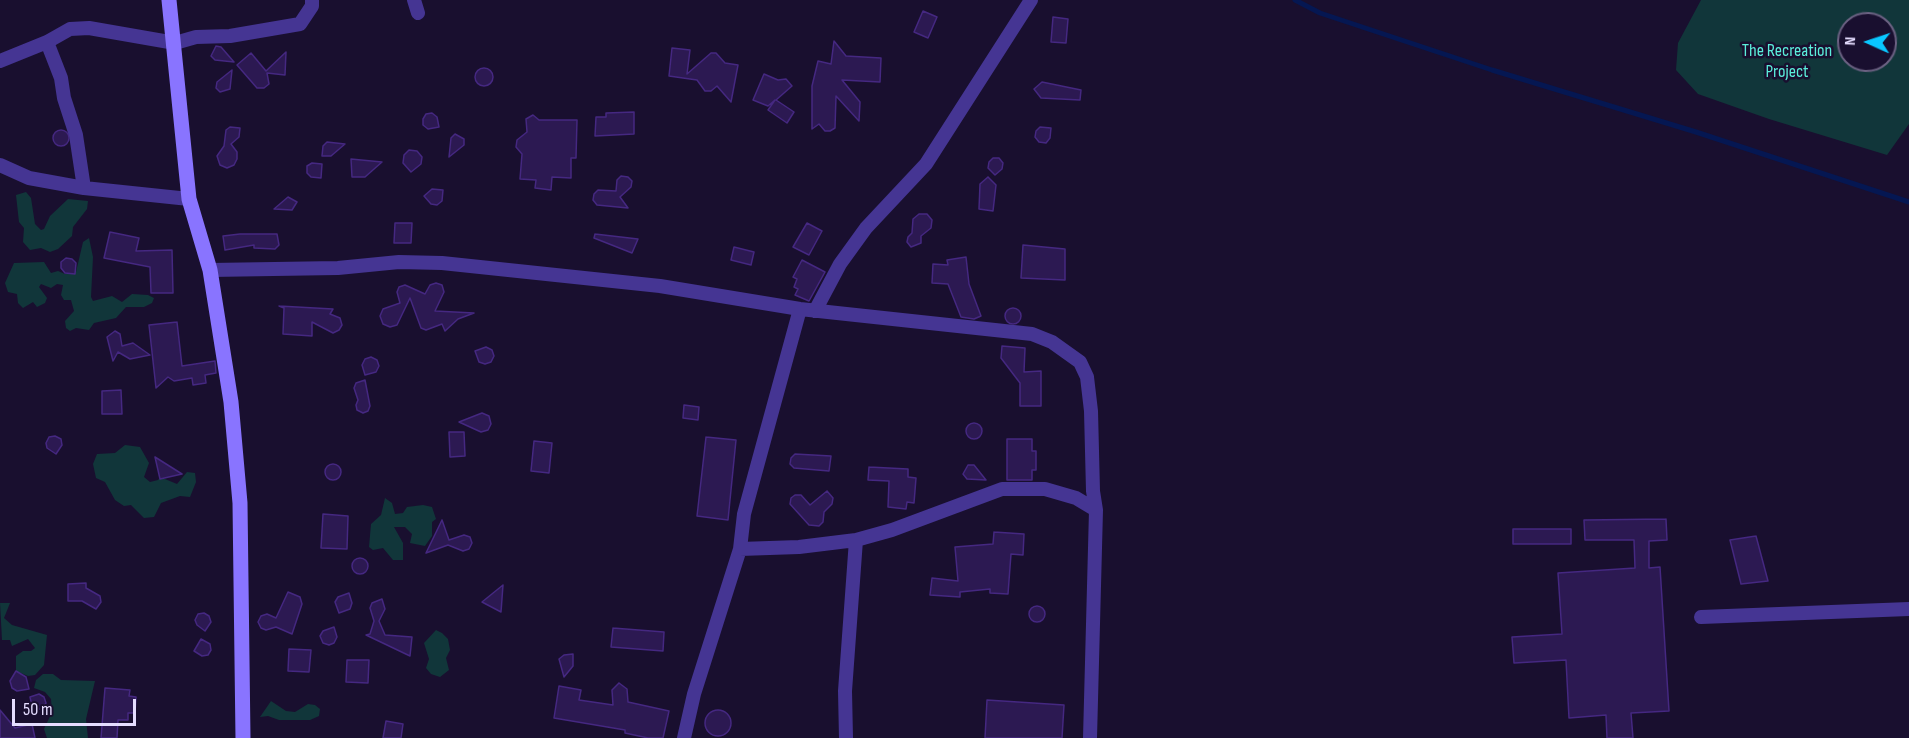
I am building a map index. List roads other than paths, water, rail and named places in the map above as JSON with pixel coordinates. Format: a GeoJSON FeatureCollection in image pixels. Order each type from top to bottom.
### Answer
{"type":"FeatureCollection","features":[{"type":"Feature","properties":{"kind":"street"},"geometry":{"type":"LineString","coordinates":[[169,0],[189,199],[210,270],[231,402],[240,503],[243,738]]}},
{"type":"Feature","properties":{"kind":"street"},"geometry":{"type":"LineString","coordinates":[[0,61],[46,42],[70,29],[89,28],[175,43],[196,37],[230,36],[300,24],[312,6],[312,0]]}},
{"type":"Feature","properties":{"kind":"street"},"geometry":{"type":"LineString","coordinates":[[815,311],[840,264],[866,228],[926,164],[1031,0]]}},
{"type":"Feature","properties":{"kind":"street"},"geometry":{"type":"LineString","coordinates":[[46,42],[61,78],[64,98],[76,135],[84,188]]}},
{"type":"Feature","properties":{"kind":"street"},"geometry":{"type":"LineString","coordinates":[[0,165],[29,177],[84,188],[189,199]]}},
{"type":"Feature","properties":{"kind":"street"},"geometry":{"type":"LineString","coordinates":[[210,270],[338,268],[399,262],[442,263],[649,285],[815,311],[1032,334],[1066,351],[1080,362],[1087,376],[1091,411],[1093,491],[1096,510],[1090,738]]}},
{"type":"Feature","properties":{"kind":"street"},"geometry":{"type":"LineString","coordinates":[[684,738],[694,694],[740,549],[744,514],[800,309]]}},
{"type":"Feature","properties":{"kind":"street"},"geometry":{"type":"LineString","coordinates":[[740,549],[799,547],[856,540],[892,530],[1002,489],[1045,489],[1076,498],[1096,510]]}},
{"type":"Feature","properties":{"kind":"street"},"geometry":{"type":"LineString","coordinates":[[846,738],[845,692],[856,540]]}},
{"type":"Feature","properties":{"kind":"street"},"geometry":{"type":"LineString","coordinates":[[1701,617],[1909,609]]}},
{"type":"Feature","properties":{"kind":"waterway"},"geometry":{"type":"LineString","coordinates":[[1295,0],[1320,13],[1492,70],[1696,132],[1909,202]]}},
{"type":"Feature","properties":{"kind":"park label","name":"The Recreation Project"},"geometry":{"type":"Point","coordinates":[1787,61]}}]}
